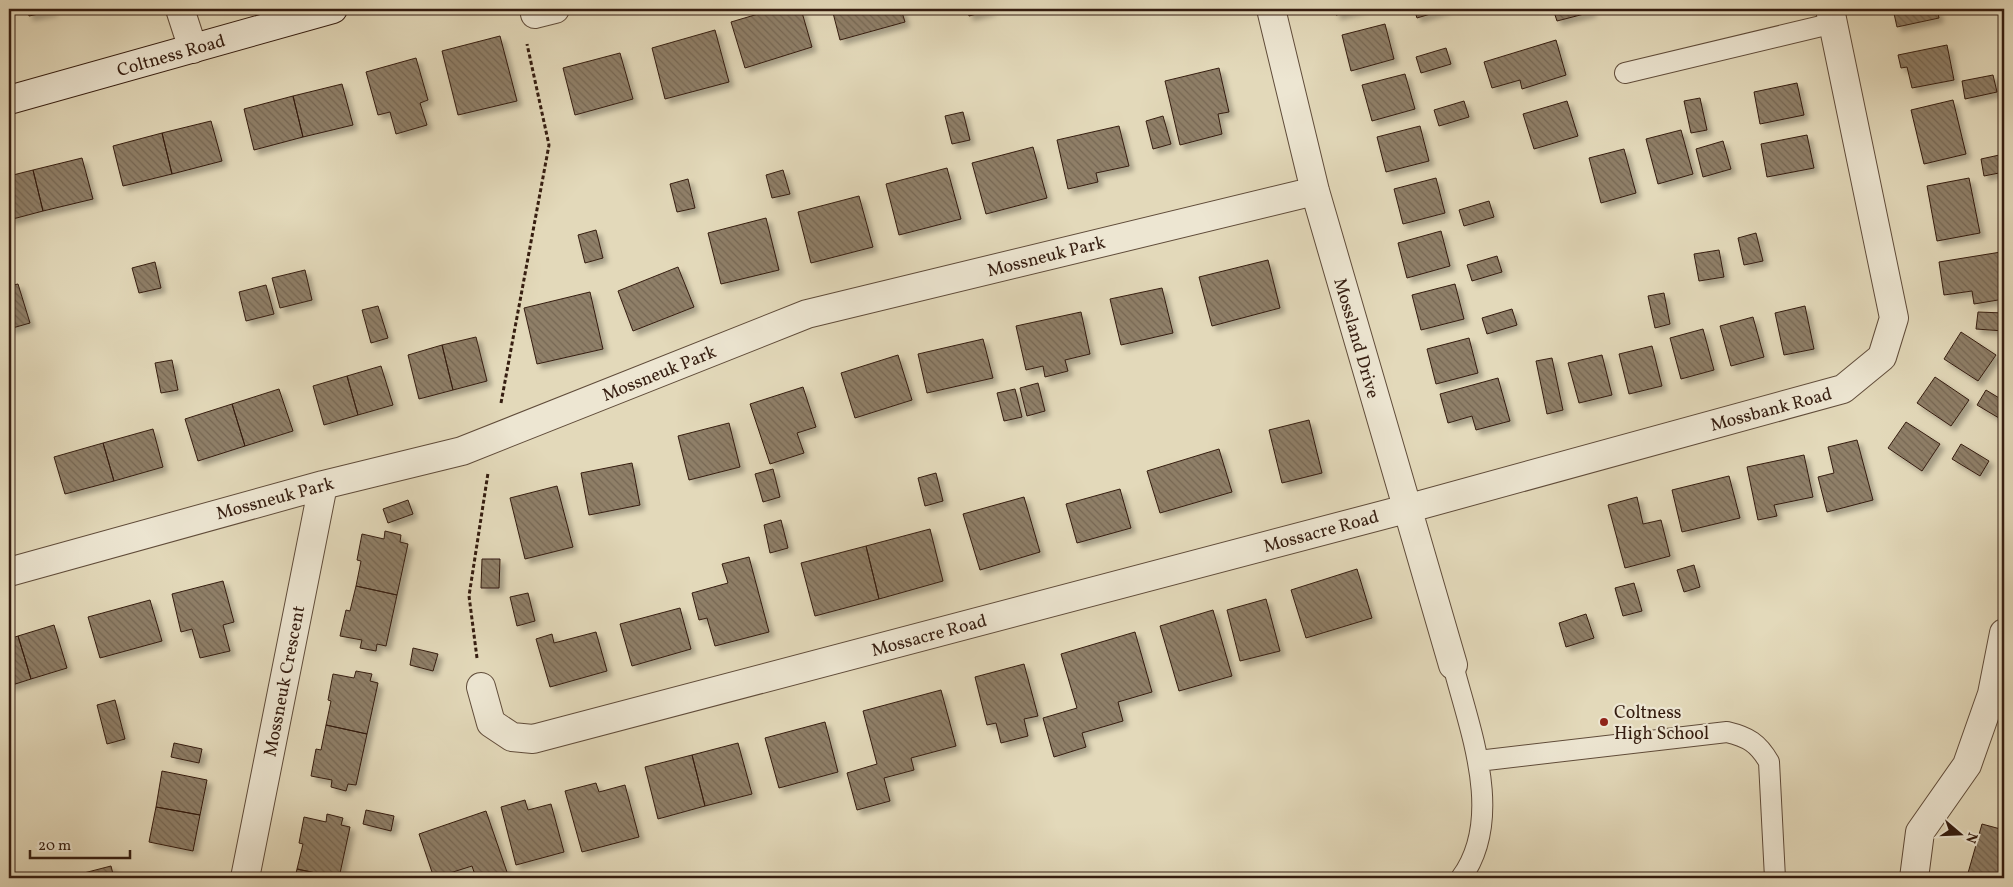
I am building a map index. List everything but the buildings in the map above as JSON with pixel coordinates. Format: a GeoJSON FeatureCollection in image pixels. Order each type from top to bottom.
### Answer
{"type":"FeatureCollection","features":[{"type":"Feature","properties":{"kind":"street"},"geometry":{"type":"LineString","coordinates":[[180,9],[193,49]]}},
{"type":"Feature","properties":{"kind":"street","name":"Coltness Road"},"geometry":{"type":"LineString","coordinates":[[9,100],[333,9]]}},
{"type":"Feature","properties":{"kind":"street","name":"Mossland Drive"},"geometry":{"type":"LineString","coordinates":[[1271,9],[1315,191],[1406,509],[1453,665]]}},
{"type":"Feature","properties":{"kind":"street","name":"Mossbank Road"},"geometry":{"type":"LineString","coordinates":[[1406,509],[1843,389],[1882,358],[1894,318],[1832,16]]}},
{"type":"Feature","properties":{"kind":"street","name":"Mossneuk Park"},"geometry":{"type":"LineString","coordinates":[[9,572],[324,485],[462,451],[807,314],[1315,191]]}},
{"type":"Feature","properties":{"kind":"street","name":"Mossneuk Crescent"},"geometry":{"type":"LineString","coordinates":[[245,878],[324,485]]}},
{"type":"Feature","properties":{"kind":"street","name":"Mossacre Road"},"geometry":{"type":"LineString","coordinates":[[481,687],[490,723],[512,737],[533,739],[1406,509]]}},
{"type":"Feature","properties":{"kind":"street"},"geometry":{"type":"LineString","coordinates":[[1914,878],[1920,832],[1967,765],[1992,694],[2004,633]]}},
{"type":"Feature","properties":{"kind":"lane","name":"Mossbank Road"},"geometry":{"type":"LineString","coordinates":[[1625,73],[1832,16]]}},
{"type":"Feature","properties":{"kind":"lane"},"geometry":{"type":"LineString","coordinates":[[1453,665],[1478,761],[1483,808],[1480,839],[1471,865],[1461,878]]}},
{"type":"Feature","properties":{"kind":"lane"},"geometry":{"type":"LineString","coordinates":[[1478,761],[1728,732],[1744,736],[1761,749],[1769,762],[1775,878]]}},
{"type":"Feature","properties":{"kind":"path"},"geometry":{"type":"LineString","coordinates":[[481,687],[469,596],[494,439],[549,145],[527,45],[541,11]]}},
{"type":"Feature","properties":{"kind":"place","name":"Coltness High School"},"geometry":{"type":"Point","coordinates":[1604,722]}}]}
